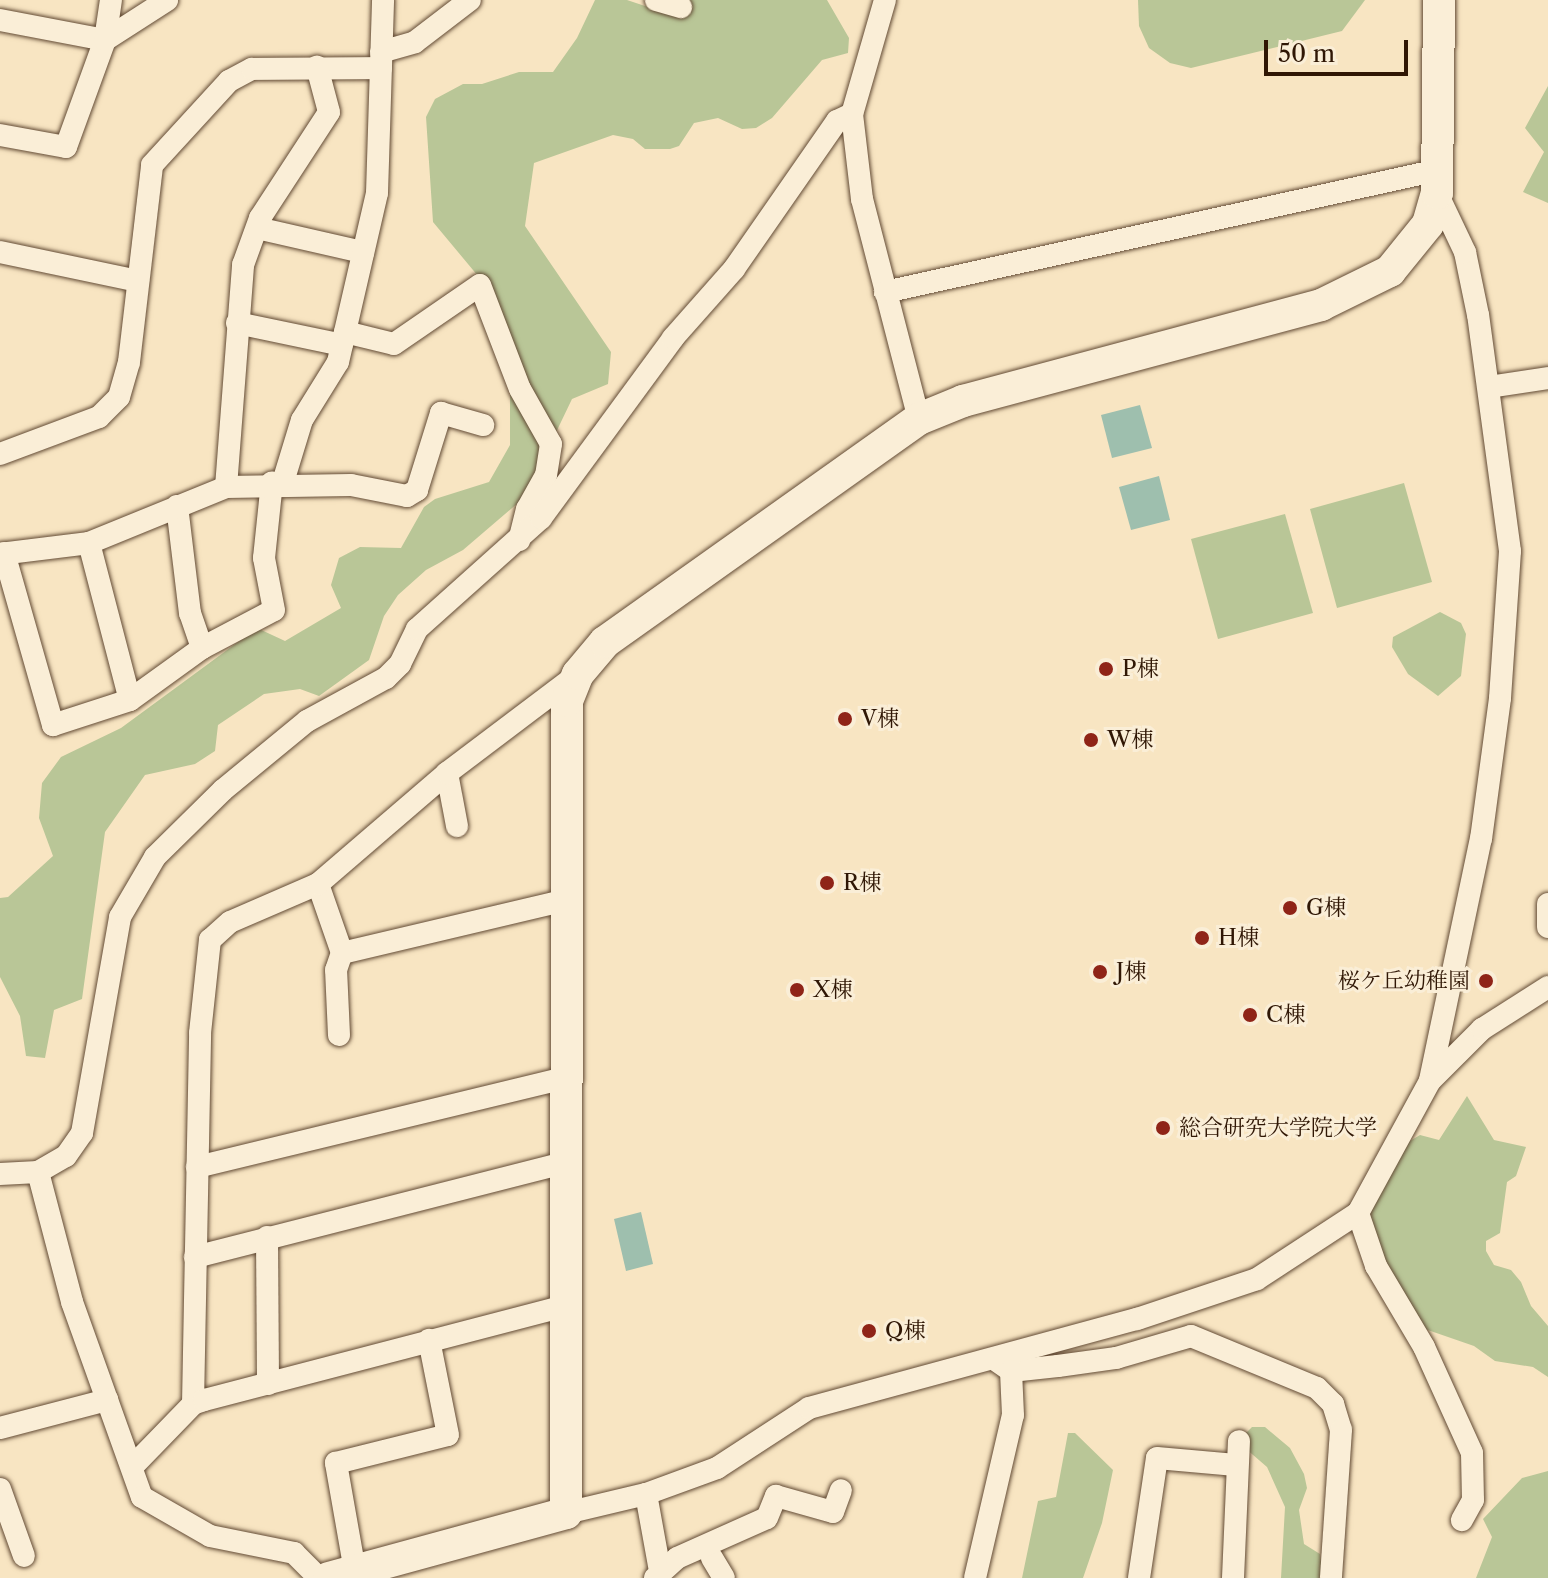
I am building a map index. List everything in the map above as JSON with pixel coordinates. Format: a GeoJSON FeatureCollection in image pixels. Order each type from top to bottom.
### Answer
{"type":"FeatureCollection","features":[{"type":"Feature","properties":{"kind":"street"},"geometry":{"type":"LineString","coordinates":[[0,135],[66,147],[105,40],[111,0]]}},
{"type":"Feature","properties":{"kind":"street"},"geometry":{"type":"LineString","coordinates":[[0,20],[105,40],[167,0]]}},
{"type":"Feature","properties":{"kind":"street"},"geometry":{"type":"LineString","coordinates":[[383,0],[377,193],[338,362],[302,420],[278,482],[264,558],[274,610],[202,648],[130,700],[53,725],[2,554],[89,543],[226,487],[278,482],[413,494],[441,413],[483,425]]}},
{"type":"Feature","properties":{"kind":"street"},"geometry":{"type":"LineString","coordinates":[[0,454],[112,408],[124,386],[149,178],[160,153],[238,74],[252,69],[317,67],[381,60],[415,42],[470,0]]}},
{"type":"Feature","properties":{"kind":"street"},"geometry":{"type":"LineString","coordinates":[[656,0],[681,7]]}},
{"type":"Feature","properties":{"kind":"street"},"geometry":{"type":"LineString","coordinates":[[885,0],[852,114],[862,199],[919,419]]}},
{"type":"Feature","properties":{"kind":"street"},"geometry":{"type":"LineString","coordinates":[[193,1404],[200,1033],[210,940],[230,922],[318,884],[447,773],[578,674],[605,642],[919,419],[963,401],[1357,292],[1390,271],[1413,247],[1428,224],[1438,182],[1439,0]]}},
{"type":"Feature","properties":{"kind":"street"},"geometry":{"type":"LineString","coordinates":[[226,487],[239,285],[257,228],[329,112],[317,67]]}},
{"type":"Feature","properties":{"kind":"street"},"geometry":{"type":"LineString","coordinates":[[0,1174],[38,1172],[66,1156],[82,1133],[120,917],[155,857],[223,790],[307,721],[386,678],[400,664],[417,629],[519,540],[581,468],[673,338],[710,301],[837,121],[852,114]]}},
{"type":"Feature","properties":{"kind":"street"},"geometry":{"type":"LineString","coordinates":[[885,292],[1438,182]]}},
{"type":"Feature","properties":{"kind":"street"},"geometry":{"type":"LineString","coordinates":[[1430,1081],[1478,853],[1500,698],[1510,523],[1465,252],[1438,182]]}},
{"type":"Feature","properties":{"kind":"street"},"geometry":{"type":"LineString","coordinates":[[257,228],[363,252]]}},
{"type":"Feature","properties":{"kind":"street"},"geometry":{"type":"LineString","coordinates":[[0,253],[138,281]]}},
{"type":"Feature","properties":{"kind":"street"},"geometry":{"type":"LineString","coordinates":[[237,323],[394,344],[480,285],[520,389],[551,444],[546,475],[527,509],[519,540]]}},
{"type":"Feature","properties":{"kind":"street"},"geometry":{"type":"LineString","coordinates":[[1489,387],[1548,378]]}},
{"type":"Feature","properties":{"kind":"street"},"geometry":{"type":"LineString","coordinates":[[177,506],[190,613],[202,648]]}},
{"type":"Feature","properties":{"kind":"street"},"geometry":{"type":"LineString","coordinates":[[89,543],[130,700]]}},
{"type":"Feature","properties":{"kind":"street"},"geometry":{"type":"LineString","coordinates":[[566,1513],[567,701],[578,674]]}},
{"type":"Feature","properties":{"kind":"street"},"geometry":{"type":"LineString","coordinates":[[447,773],[457,826]]}},
{"type":"Feature","properties":{"kind":"street"},"geometry":{"type":"LineString","coordinates":[[318,884],[342,953],[336,970],[339,1035]]}},
{"type":"Feature","properties":{"kind":"street"},"geometry":{"type":"LineString","coordinates":[[342,953],[566,900]]}},
{"type":"Feature","properties":{"kind":"street"},"geometry":{"type":"LineString","coordinates":[[1548,904],[1548,927]]}},
{"type":"Feature","properties":{"kind":"street"},"geometry":{"type":"LineString","coordinates":[[429,1340],[448,1435],[336,1463],[342,1574],[646,1494],[742,1457],[791,1416],[809,1408],[1002,1365],[1222,1295],[1257,1279],[1358,1213],[1430,1081],[1482,1029],[1548,987]]}},
{"type":"Feature","properties":{"kind":"street"},"geometry":{"type":"LineString","coordinates":[[197,1167],[566,1078]]}},
{"type":"Feature","properties":{"kind":"street"},"geometry":{"type":"LineString","coordinates":[[195,1257],[565,1163]]}},
{"type":"Feature","properties":{"kind":"street"},"geometry":{"type":"LineString","coordinates":[[38,1172],[72,1302],[148,1503],[210,1536],[294,1553],[319,1578]]}},
{"type":"Feature","properties":{"kind":"street"},"geometry":{"type":"LineString","coordinates":[[1358,1213],[1376,1266],[1424,1347],[1472,1453],[1473,1500],[1462,1520]]}},
{"type":"Feature","properties":{"kind":"street"},"geometry":{"type":"LineString","coordinates":[[267,1237],[268,1384]]}},
{"type":"Feature","properties":{"kind":"street"},"geometry":{"type":"LineString","coordinates":[[133,1466],[193,1404],[568,1305]]}},
{"type":"Feature","properties":{"kind":"street"},"geometry":{"type":"LineString","coordinates":[[1002,1365],[1116,1358],[1191,1336],[1317,1388],[1333,1404],[1341,1430],[1331,1578]]}},
{"type":"Feature","properties":{"kind":"street"},"geometry":{"type":"LineString","coordinates":[[975,1578],[1013,1415],[1002,1365]]}},
{"type":"Feature","properties":{"kind":"street"},"geometry":{"type":"LineString","coordinates":[[0,1428],[107,1400]]}},
{"type":"Feature","properties":{"kind":"street"},"geometry":{"type":"LineString","coordinates":[[1233,1578],[1239,1441]]}},
{"type":"Feature","properties":{"kind":"street"},"geometry":{"type":"LineString","coordinates":[[1139,1578],[1157,1458],[1236,1465]]}},
{"type":"Feature","properties":{"kind":"street"},"geometry":{"type":"LineString","coordinates":[[0,1489],[24,1556]]}},
{"type":"Feature","properties":{"kind":"street"},"geometry":{"type":"LineString","coordinates":[[663,1576],[767,1518],[776,1496],[833,1512],[841,1490]]}},
{"type":"Feature","properties":{"kind":"street"},"geometry":{"type":"LineString","coordinates":[[646,1494],[663,1576]]}},
{"type":"Feature","properties":{"kind":"street"},"geometry":{"type":"LineString","coordinates":[[663,1576],[712,1558],[750,1527]]}},
{"type":"Feature","properties":{"kind":"street"},"geometry":{"type":"LineString","coordinates":[[712,1558],[724,1578]]}},
{"type":"Feature","properties":{"kind":"shaded area"},"geometry":{"type":"Polygon","coordinates":[[[595,0],[627,0],[651,8],[678,0],[827,0],[849,38],[848,53],[822,60],[772,118],[756,128],[742,129],[718,118],[694,123],[679,146],[670,149],[645,149],[633,139],[613,135],[534,163],[525,226],[611,352],[608,384],[572,399],[525,497],[463,550],[426,570],[398,595],[384,616],[369,660],[319,696],[300,689],[264,694],[218,725],[215,751],[195,764],[145,775],[105,832],[82,999],[54,1010],[45,1058],[26,1056],[20,1016],[0,977],[0,898],[8,897],[53,856],[39,818],[42,783],[61,757],[121,728],[257,628],[285,641],[341,608],[331,585],[339,558],[360,547],[401,548],[424,507],[435,499],[489,482],[510,445],[510,343],[478,276],[433,222],[426,117],[435,99],[463,84],[482,84],[519,72],[553,72],[577,38],[595,0]]]}},
{"type":"Feature","properties":{"kind":"shaded area"},"geometry":{"type":"Polygon","coordinates":[[[1138,0],[1365,0],[1342,31],[1191,68],[1170,63],[1149,48],[1139,26],[1138,0]]]}},
{"type":"Feature","properties":{"kind":"shaded area"},"geometry":{"type":"Polygon","coordinates":[[[1548,86],[1548,203],[1523,192],[1544,152],[1525,128],[1548,86]]]}},
{"type":"Feature","properties":{"kind":"shaded area"},"geometry":{"type":"Polygon","coordinates":[[[1140,405],[1152,448],[1112,458],[1101,415],[1140,405]]]}},
{"type":"Feature","properties":{"kind":"shaded area"},"geometry":{"type":"Polygon","coordinates":[[[1159,476],[1170,520],[1131,530],[1119,487],[1159,476]]]}},
{"type":"Feature","properties":{"kind":"shaded area"},"geometry":{"type":"Polygon","coordinates":[[[1404,483],[1432,582],[1337,608],[1310,509],[1404,483]]]}},
{"type":"Feature","properties":{"kind":"shaded area"},"geometry":{"type":"Polygon","coordinates":[[[1285,514],[1313,613],[1218,639],[1191,539],[1285,514]]]}},
{"type":"Feature","properties":{"kind":"shaded area"},"geometry":{"type":"Polygon","coordinates":[[[1440,612],[1461,623],[1466,634],[1461,676],[1438,696],[1408,674],[1392,647],[1393,637],[1440,612]]]}},
{"type":"Feature","properties":{"kind":"shaded area"},"geometry":{"type":"Polygon","coordinates":[[[1467,1096],[1494,1140],[1526,1147],[1516,1176],[1507,1182],[1500,1233],[1486,1241],[1486,1251],[1494,1265],[1511,1270],[1521,1282],[1531,1306],[1548,1326],[1548,1377],[1533,1367],[1495,1361],[1474,1346],[1422,1328],[1380,1261],[1368,1212],[1405,1144],[1420,1135],[1439,1140],[1467,1096]]]}},
{"type":"Feature","properties":{"kind":"shaded area"},"geometry":{"type":"Polygon","coordinates":[[[641,1212],[653,1264],[626,1271],[614,1219],[641,1212]]]}},
{"type":"Feature","properties":{"kind":"shaded area"},"geometry":{"type":"Polygon","coordinates":[[[1252,1427],[1265,1427],[1290,1448],[1304,1474],[1307,1488],[1299,1510],[1304,1544],[1320,1554],[1323,1578],[1281,1578],[1285,1507],[1267,1467],[1245,1448],[1245,1434],[1252,1427]]]}},
{"type":"Feature","properties":{"kind":"shaded area"},"geometry":{"type":"Polygon","coordinates":[[[1068,1433],[1075,1433],[1113,1470],[1102,1523],[1083,1578],[1022,1578],[1038,1501],[1056,1497],[1068,1433]]]}},
{"type":"Feature","properties":{"kind":"shaded area"},"geometry":{"type":"Polygon","coordinates":[[[1548,1471],[1548,1578],[1476,1578],[1492,1537],[1483,1519],[1522,1478],[1548,1471]]]}},
{"type":"Feature","properties":{"kind":"place","name":"P棟"},"geometry":{"type":"Point","coordinates":[1106,669]}},
{"type":"Feature","properties":{"kind":"place","name":"V棟"},"geometry":{"type":"Point","coordinates":[845,719]}},
{"type":"Feature","properties":{"kind":"place","name":"W棟"},"geometry":{"type":"Point","coordinates":[1091,740]}},
{"type":"Feature","properties":{"kind":"place","name":"R棟"},"geometry":{"type":"Point","coordinates":[827,883]}},
{"type":"Feature","properties":{"kind":"place","name":"G棟"},"geometry":{"type":"Point","coordinates":[1290,908]}},
{"type":"Feature","properties":{"kind":"place","name":"H棟"},"geometry":{"type":"Point","coordinates":[1202,938]}},
{"type":"Feature","properties":{"kind":"place","name":"J棟"},"geometry":{"type":"Point","coordinates":[1100,972]}},
{"type":"Feature","properties":{"kind":"place","name":"桜ケ丘幼稚園"},"geometry":{"type":"Point","coordinates":[1486,981]}},
{"type":"Feature","properties":{"kind":"place","name":"X棟"},"geometry":{"type":"Point","coordinates":[797,990]}},
{"type":"Feature","properties":{"kind":"place","name":"C棟"},"geometry":{"type":"Point","coordinates":[1250,1015]}},
{"type":"Feature","properties":{"kind":"place","name":"総合研究大学院大学"},"geometry":{"type":"Point","coordinates":[1163,1128]}},
{"type":"Feature","properties":{"kind":"place","name":"Q棟"},"geometry":{"type":"Point","coordinates":[869,1331]}}]}
